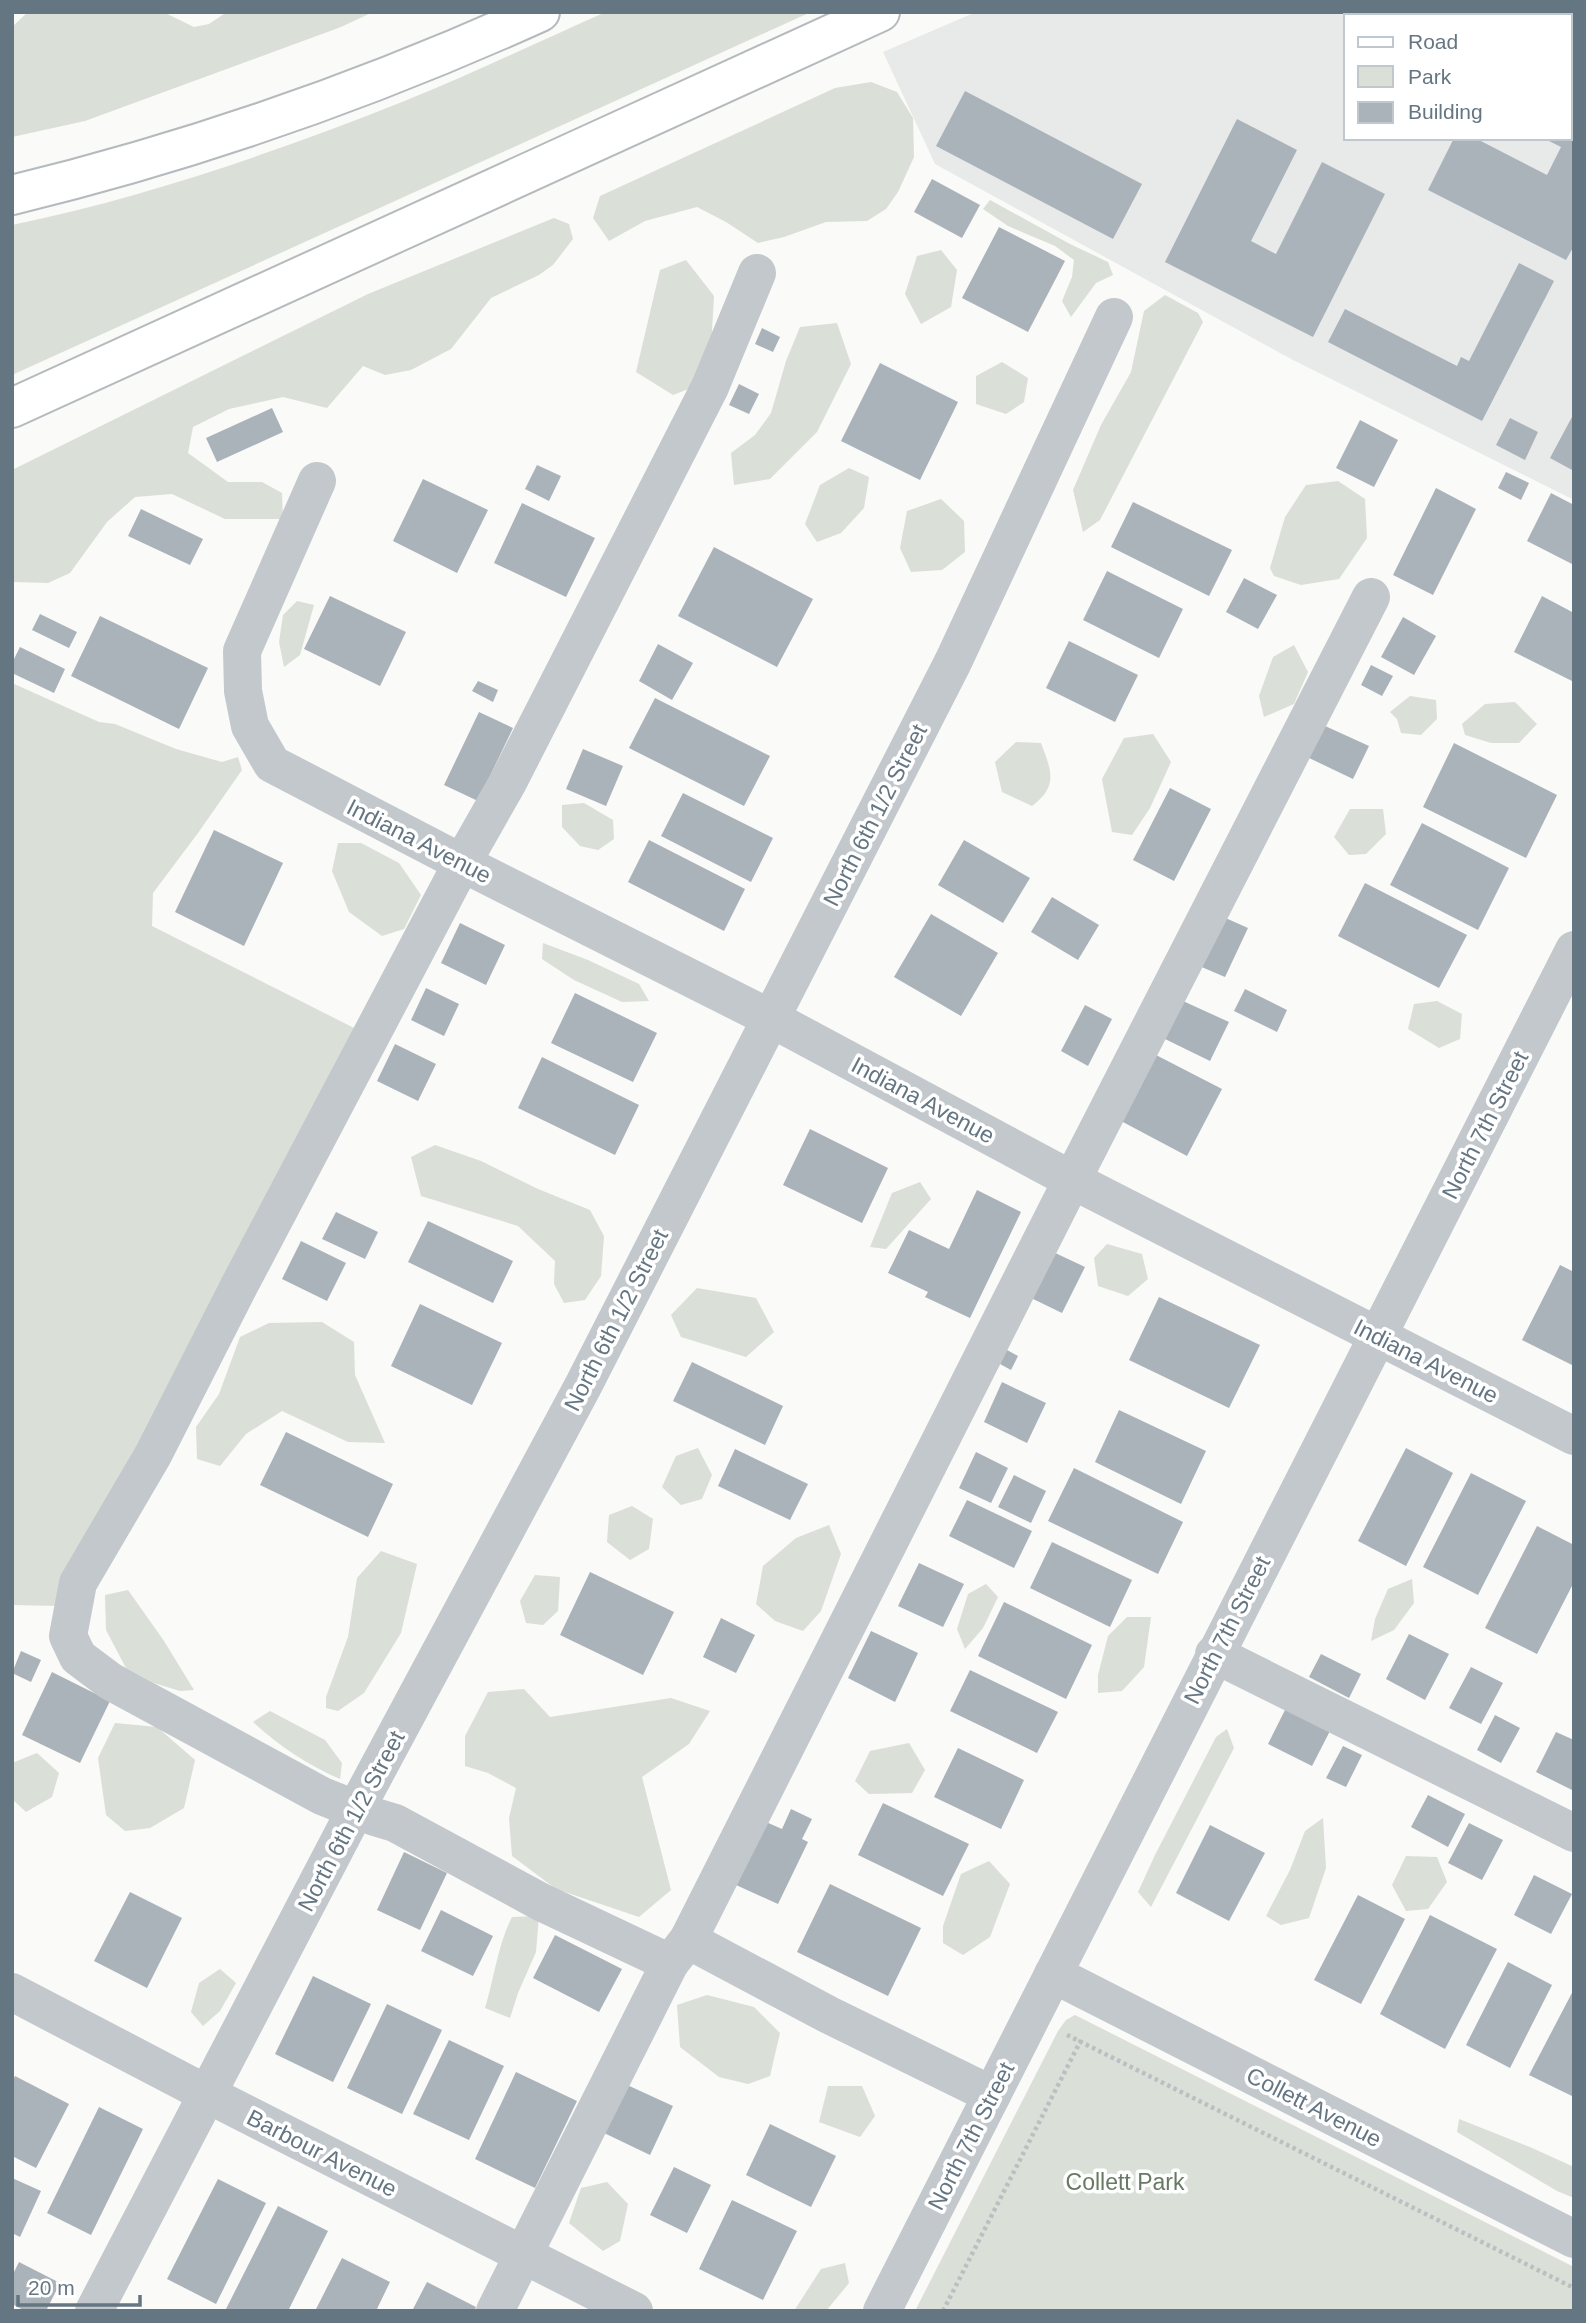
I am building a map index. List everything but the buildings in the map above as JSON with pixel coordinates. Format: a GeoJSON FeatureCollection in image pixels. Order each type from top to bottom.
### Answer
{"type":"FeatureCollection","features":[{"type":"Feature","properties":{"kind":"main road"},"geometry":{"type":"LineString","coordinates":[[12,195],[89,177],[217,139],[355,90],[540,12]]}},
{"type":"Feature","properties":{"kind":"main road"},"geometry":{"type":"LineString","coordinates":[[12,408],[880,12]]}},
{"type":"Feature","properties":{"kind":"street"},"geometry":{"type":"LineString","coordinates":[[757,273],[710,387],[508,782],[462,863],[153,1455],[78,1583],[68,1636],[78,1657],[110,1681],[321,1796],[395,1823],[541,1902],[679,1951],[829,2015],[992,2095]]}},
{"type":"Feature","properties":{"kind":"street","name":"North 6th 1/2 Street"},"geometry":{"type":"LineString","coordinates":[[94,2311],[356,1809],[583,1386],[953,662],[1114,317]]}},
{"type":"Feature","properties":{"kind":"street","name":"Indiana Avenue"},"geometry":{"type":"LineString","coordinates":[[317,481],[242,650],[243,691],[250,726],[272,764],[770,1018],[1072,1180],[1574,1436]]}},
{"type":"Feature","properties":{"kind":"street"},"geometry":{"type":"LineString","coordinates":[[495,2311],[1371,597]]}},
{"type":"Feature","properties":{"kind":"street","name":"North 7th Street"},"geometry":{"type":"LineString","coordinates":[[882,2311],[1574,950]]}},
{"type":"Feature","properties":{"kind":"street"},"geometry":{"type":"LineString","coordinates":[[1214,1654],[1574,1833]]}},
{"type":"Feature","properties":{"kind":"street","name":"Collett Avenue"},"geometry":{"type":"LineString","coordinates":[[1054,1974],[1574,2239]]}},
{"type":"Feature","properties":{"kind":"street","name":"Barbour Avenue"},"geometry":{"type":"LineString","coordinates":[[12,1992],[634,2311]]}},
{"type":"Feature","properties":{"kind":"path"},"geometry":{"type":"LineString","coordinates":[[943,2311],[1102,1999]]}},
{"type":"Feature","properties":{"kind":"path"},"geometry":{"type":"LineString","coordinates":[[1032,2016],[1574,2288]]}},
{"type":"Feature","properties":{"kind":"shaded area"},"geometry":{"type":"Polygon","coordinates":[[[976,12],[1574,12],[1574,500],[1293,360],[935,164],[883,52],[976,12]]]}},
{"type":"Feature","properties":{"kind":"green space"},"geometry":{"type":"Polygon","coordinates":[[[28,12],[163,12],[194,27],[209,24],[227,12],[373,12],[341,27],[85,121],[12,137],[12,27],[28,12]]]}},
{"type":"Feature","properties":{"kind":"green space"},"geometry":{"type":"Polygon","coordinates":[[[606,12],[811,12],[12,375],[12,225],[163,187],[310,137],[432,90],[606,12]]]}},
{"type":"Feature","properties":{"kind":"green space"},"geometry":{"type":"Polygon","coordinates":[[[871,82],[897,92],[913,118],[914,157],[898,192],[886,209],[867,221],[826,222],[758,243],[697,207],[645,221],[609,241],[593,218],[600,196],[835,88],[871,82]]]}},
{"type":"Feature","properties":{"kind":"green space"},"geometry":{"type":"Polygon","coordinates":[[[990,200],[1108,262],[1113,275],[1096,283],[1071,317],[1062,301],[1072,277],[1074,260],[1055,246],[1008,226],[983,209],[990,200]]]}},
{"type":"Feature","properties":{"kind":"green space"},"geometry":{"type":"Polygon","coordinates":[[[554,218],[569,224],[573,239],[553,265],[539,275],[491,298],[451,349],[411,370],[385,375],[363,366],[327,408],[283,397],[229,409],[193,427],[188,453],[228,482],[262,482],[282,493],[283,519],[225,519],[172,494],[135,497],[107,522],[70,573],[48,583],[14,582],[12,470],[368,294],[554,218]]]}},
{"type":"Feature","properties":{"kind":"green space"},"geometry":{"type":"Polygon","coordinates":[[[941,250],[957,270],[951,307],[921,324],[905,294],[917,256],[941,250]]]}},
{"type":"Feature","properties":{"kind":"green space"},"geometry":{"type":"Polygon","coordinates":[[[686,260],[714,296],[711,348],[699,385],[673,395],[636,372],[660,270],[686,260]]]}},
{"type":"Feature","properties":{"kind":"green space"},"geometry":{"type":"Polygon","coordinates":[[[1165,295],[1198,313],[1203,322],[1100,520],[1083,532],[1073,490],[1101,425],[1131,372],[1144,311],[1165,295]]]}},
{"type":"Feature","properties":{"kind":"green space"},"geometry":{"type":"Polygon","coordinates":[[[837,323],[851,364],[817,432],[770,479],[734,485],[731,453],[755,435],[771,413],[786,361],[800,327],[837,323]]]}},
{"type":"Feature","properties":{"kind":"green space"},"geometry":{"type":"Polygon","coordinates":[[[1002,362],[1028,378],[1024,402],[1006,414],[976,404],[976,376],[1002,362]]]}},
{"type":"Feature","properties":{"kind":"green space"},"geometry":{"type":"Polygon","coordinates":[[[849,468],[869,477],[864,508],[841,533],[817,542],[805,524],[820,485],[849,468]]]}},
{"type":"Feature","properties":{"kind":"green space"},"geometry":{"type":"Polygon","coordinates":[[[1338,481],[1365,499],[1367,538],[1339,579],[1301,585],[1274,576],[1270,568],[1285,517],[1306,485],[1338,481]]]}},
{"type":"Feature","properties":{"kind":"green space"},"geometry":{"type":"Polygon","coordinates":[[[941,499],[964,521],[965,552],[942,570],[911,572],[900,548],[907,511],[941,499]]]}},
{"type":"Feature","properties":{"kind":"green space"},"geometry":{"type":"Polygon","coordinates":[[[297,601],[314,605],[300,655],[284,667],[279,642],[283,615],[297,601]]]}},
{"type":"Feature","properties":{"kind":"green space"},"geometry":{"type":"Polygon","coordinates":[[[1294,645],[1308,672],[1294,704],[1264,717],[1259,696],[1273,657],[1294,645]]]}},
{"type":"Feature","properties":{"kind":"green space"},"geometry":{"type":"Polygon","coordinates":[[[12,683],[99,722],[115,724],[176,749],[222,762],[238,757],[242,770],[153,893],[152,926],[364,1033],[60,1606],[12,1605],[12,683]]]}},
{"type":"Feature","properties":{"kind":"green space"},"geometry":{"type":"Polygon","coordinates":[[[1410,696],[1436,700],[1437,719],[1421,735],[1401,733],[1397,719],[1390,712],[1410,696]]]}},
{"type":"Feature","properties":{"kind":"green space"},"geometry":{"type":"Polygon","coordinates":[[[1515,702],[1537,724],[1519,743],[1491,743],[1465,735],[1462,724],[1485,704],[1515,702]]]}},
{"type":"Feature","properties":{"kind":"green space"},"geometry":{"type":"Polygon","coordinates":[[[1153,734],[1171,762],[1150,808],[1132,835],[1112,832],[1102,779],[1124,738],[1153,734]]]}},
{"type":"Feature","properties":{"kind":"green space"},"geometry":{"type":"Polygon","coordinates":[[[1016,742],[1041,743],[1048,761],[1049,784],[1041,799],[1032,806],[1002,792],[995,762],[1016,742]]]}},
{"type":"Feature","properties":{"kind":"green space"},"geometry":{"type":"Polygon","coordinates":[[[584,803],[613,820],[614,839],[598,850],[580,846],[562,827],[562,805],[584,803]]]}},
{"type":"Feature","properties":{"kind":"green space"},"geometry":{"type":"Polygon","coordinates":[[[1350,809],[1383,809],[1386,834],[1366,854],[1349,855],[1334,837],[1350,809]]]}},
{"type":"Feature","properties":{"kind":"green space"},"geometry":{"type":"Polygon","coordinates":[[[338,843],[361,843],[399,863],[421,895],[404,929],[382,936],[349,912],[332,871],[338,843]]]}},
{"type":"Feature","properties":{"kind":"green space"},"geometry":{"type":"Polygon","coordinates":[[[543,943],[639,984],[649,1001],[622,1002],[574,980],[542,959],[543,943]]]}},
{"type":"Feature","properties":{"kind":"green space"},"geometry":{"type":"Polygon","coordinates":[[[1437,1001],[1462,1014],[1460,1039],[1439,1048],[1408,1029],[1414,1004],[1437,1001]]]}},
{"type":"Feature","properties":{"kind":"green space"},"geometry":{"type":"Polygon","coordinates":[[[435,1145],[481,1161],[538,1189],[590,1210],[604,1236],[601,1276],[585,1300],[564,1303],[554,1284],[555,1261],[518,1226],[421,1196],[411,1157],[435,1145]]]}},
{"type":"Feature","properties":{"kind":"green space"},"geometry":{"type":"Polygon","coordinates":[[[920,1182],[931,1199],[886,1249],[870,1247],[892,1193],[920,1182]]]}},
{"type":"Feature","properties":{"kind":"green space"},"geometry":{"type":"Polygon","coordinates":[[[1107,1244],[1142,1254],[1148,1279],[1128,1296],[1098,1286],[1094,1258],[1107,1244]]]}},
{"type":"Feature","properties":{"kind":"green space"},"geometry":{"type":"Polygon","coordinates":[[[697,1288],[756,1298],[774,1332],[746,1357],[681,1337],[671,1315],[697,1288]]]}},
{"type":"Feature","properties":{"kind":"green space"},"geometry":{"type":"Polygon","coordinates":[[[322,1322],[354,1342],[355,1375],[385,1443],[348,1442],[282,1411],[246,1434],[220,1466],[197,1459],[196,1427],[219,1394],[240,1337],[269,1323],[322,1322]]]}},
{"type":"Feature","properties":{"kind":"green space"},"geometry":{"type":"Polygon","coordinates":[[[698,1448],[712,1475],[702,1499],[681,1505],[662,1487],[676,1456],[698,1448]]]}},
{"type":"Feature","properties":{"kind":"green space"},"geometry":{"type":"Polygon","coordinates":[[[632,1506],[653,1519],[649,1549],[630,1560],[607,1542],[609,1515],[632,1506]]]}},
{"type":"Feature","properties":{"kind":"green space"},"geometry":{"type":"Polygon","coordinates":[[[829,1525],[841,1554],[821,1611],[803,1631],[775,1621],[756,1604],[763,1566],[796,1538],[829,1525]]]}},
{"type":"Feature","properties":{"kind":"green space"},"geometry":{"type":"Polygon","coordinates":[[[381,1551],[417,1564],[401,1633],[364,1693],[338,1711],[326,1708],[326,1697],[348,1637],[357,1578],[381,1551]]]}},
{"type":"Feature","properties":{"kind":"green space"},"geometry":{"type":"Polygon","coordinates":[[[535,1575],[560,1577],[558,1611],[543,1625],[526,1623],[520,1601],[535,1575]]]}},
{"type":"Feature","properties":{"kind":"green space"},"geometry":{"type":"Polygon","coordinates":[[[1412,1579],[1414,1603],[1394,1630],[1371,1641],[1375,1619],[1388,1589],[1412,1579]]]}},
{"type":"Feature","properties":{"kind":"green space"},"geometry":{"type":"Polygon","coordinates":[[[986,1584],[998,1597],[983,1628],[965,1649],[957,1629],[968,1594],[986,1584]]]}},
{"type":"Feature","properties":{"kind":"green space"},"geometry":{"type":"Polygon","coordinates":[[[128,1590],[194,1690],[180,1691],[154,1683],[126,1668],[106,1630],[105,1595],[128,1590]]]}},
{"type":"Feature","properties":{"kind":"green space"},"geometry":{"type":"Polygon","coordinates":[[[1127,1617],[1151,1617],[1144,1667],[1122,1691],[1098,1693],[1098,1675],[1108,1636],[1127,1617]]]}},
{"type":"Feature","properties":{"kind":"green space"},"geometry":{"type":"Polygon","coordinates":[[[524,1689],[550,1717],[671,1698],[710,1711],[689,1744],[642,1777],[671,1890],[639,1917],[556,1889],[512,1856],[509,1818],[516,1788],[488,1773],[465,1766],[465,1736],[488,1692],[524,1689]]]}},
{"type":"Feature","properties":{"kind":"green space"},"geometry":{"type":"Polygon","coordinates":[[[270,1711],[325,1740],[342,1763],[340,1779],[294,1754],[253,1722],[270,1711]]]}},
{"type":"Feature","properties":{"kind":"green space"},"geometry":{"type":"Polygon","coordinates":[[[115,1723],[157,1727],[195,1760],[184,1808],[150,1828],[125,1831],[106,1815],[98,1758],[115,1723]]]}},
{"type":"Feature","properties":{"kind":"green space"},"geometry":{"type":"Polygon","coordinates":[[[1227,1729],[1234,1748],[1151,1907],[1138,1892],[1216,1737],[1227,1729]]]}},
{"type":"Feature","properties":{"kind":"green space"},"geometry":{"type":"Polygon","coordinates":[[[909,1743],[925,1770],[912,1793],[869,1794],[855,1781],[870,1751],[909,1743]]]}},
{"type":"Feature","properties":{"kind":"green space"},"geometry":{"type":"Polygon","coordinates":[[[37,1753],[59,1773],[52,1797],[26,1812],[12,1799],[12,1763],[37,1753]]]}},
{"type":"Feature","properties":{"kind":"green space"},"geometry":{"type":"Polygon","coordinates":[[[1323,1818],[1326,1868],[1309,1918],[1281,1925],[1266,1916],[1290,1870],[1305,1831],[1323,1818]]]}},
{"type":"Feature","properties":{"kind":"green space"},"geometry":{"type":"Polygon","coordinates":[[[1406,1856],[1437,1857],[1447,1882],[1428,1909],[1406,1911],[1392,1885],[1406,1856]]]}},
{"type":"Feature","properties":{"kind":"green space"},"geometry":{"type":"Polygon","coordinates":[[[989,1861],[1010,1884],[990,1937],[963,1955],[943,1943],[943,1926],[961,1874],[989,1861]]]}},
{"type":"Feature","properties":{"kind":"green space"},"geometry":{"type":"Polygon","coordinates":[[[539,1916],[536,1952],[510,2018],[485,2008],[500,1950],[512,1917],[539,1916]]]}},
{"type":"Feature","properties":{"kind":"green space"},"geometry":{"type":"Polygon","coordinates":[[[220,1969],[236,1983],[220,2011],[203,2026],[191,2012],[199,1983],[220,1969]]]}},
{"type":"Feature","properties":{"kind":"green space"},"geometry":{"type":"Polygon","coordinates":[[[707,1995],[754,2007],[780,2033],[770,2076],[748,2084],[719,2077],[680,2047],[677,2005],[707,1995]]]}},
{"type":"Feature","properties":{"kind":"green space","name":"Collett Park"},"geometry":{"type":"Polygon","coordinates":[[[1075,2015],[1574,2267],[1574,2311],[915,2311],[1058,2031],[1066,2020],[1075,2015]]]}},
{"type":"Feature","properties":{"kind":"green space"},"geometry":{"type":"Polygon","coordinates":[[[828,2086],[862,2086],[875,2116],[860,2137],[819,2122],[828,2086]]]}},
{"type":"Feature","properties":{"kind":"green space"},"geometry":{"type":"Polygon","coordinates":[[[1459,2119],[1574,2167],[1574,2198],[1557,2191],[1457,2132],[1459,2119]]]}},
{"type":"Feature","properties":{"kind":"green space"},"geometry":{"type":"Polygon","coordinates":[[[607,2182],[628,2204],[620,2241],[603,2251],[569,2223],[581,2188],[607,2182]]]}},
{"type":"Feature","properties":{"kind":"green space"},"geometry":{"type":"Polygon","coordinates":[[[845,2263],[849,2283],[826,2311],[794,2311],[821,2269],[845,2263]]]}}]}
